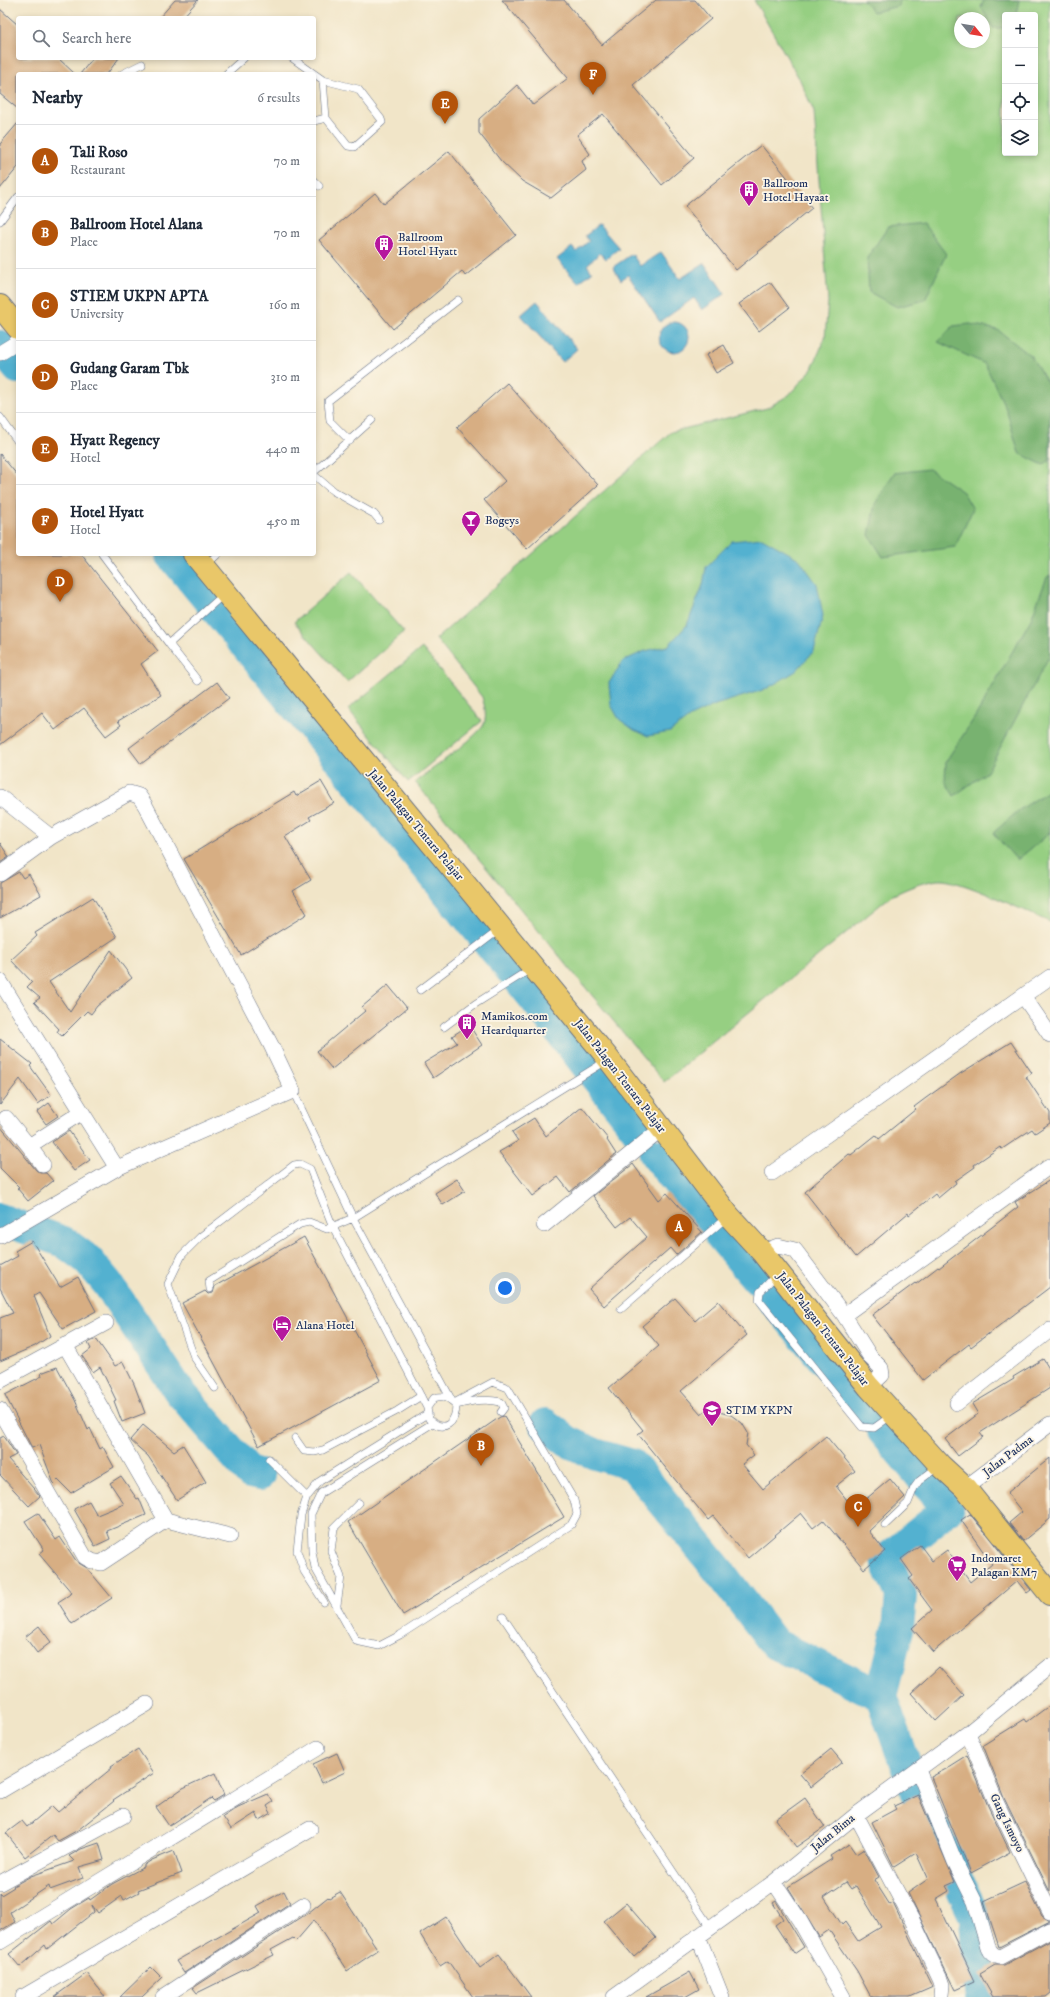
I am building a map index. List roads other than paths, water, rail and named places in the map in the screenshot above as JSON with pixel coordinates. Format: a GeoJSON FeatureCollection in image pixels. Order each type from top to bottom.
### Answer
{"type":"FeatureCollection","features":[{"type":"Feature","properties":{"kind":"main road","name":"Jalan Palagan Tentara Pelajar"},"geometry":{"type":"LineString","coordinates":[[206,558],[222,596],[371,771],[499,930],[528,971],[603,1062],[661,1129],[729,1216],[762,1252],[869,1387],[893,1414],[935,1469],[965,1488],[1050,1594]]}},
{"type":"Feature","properties":{"kind":"street"},"geometry":{"type":"LineString","coordinates":[[0,874],[51,837],[129,793],[139,796],[271,1044],[293,1091],[117,1168],[2,1235]]}},
{"type":"Feature","properties":{"kind":"street"},"geometry":{"type":"LineString","coordinates":[[0,797],[51,837]]}},
{"type":"Feature","properties":{"kind":"street"},"geometry":{"type":"LineString","coordinates":[[772,1173],[1024,997],[1050,977]]}},
{"type":"Feature","properties":{"kind":"street"},"geometry":{"type":"LineString","coordinates":[[0,981],[117,1168]]}},
{"type":"Feature","properties":{"kind":"street"},"geometry":{"type":"LineString","coordinates":[[1024,997],[1050,1034]]}},
{"type":"Feature","properties":{"kind":"street"},"geometry":{"type":"LineString","coordinates":[[29,1146],[82,1112]]}},
{"type":"Feature","properties":{"kind":"street"},"geometry":{"type":"LineString","coordinates":[[6,1118],[43,1166]]}},
{"type":"Feature","properties":{"kind":"street"},"geometry":{"type":"LineString","coordinates":[[544,1225],[661,1129]]}},
{"type":"Feature","properties":{"kind":"street"},"geometry":{"type":"LineString","coordinates":[[844,1315],[1050,1166]]}},
{"type":"Feature","properties":{"kind":"street"},"geometry":{"type":"LineString","coordinates":[[762,1252],[778,1246],[795,1250],[844,1315],[880,1368],[882,1375],[869,1387]]}},
{"type":"Feature","properties":{"kind":"street"},"geometry":{"type":"LineString","coordinates":[[0,1381],[106,1323]]}},
{"type":"Feature","properties":{"kind":"street"},"geometry":{"type":"LineString","coordinates":[[957,1403],[1050,1330]]}},
{"type":"Feature","properties":{"kind":"street"},"geometry":{"type":"LineString","coordinates":[[65,1345],[166,1520],[230,1536]]}},
{"type":"Feature","properties":{"kind":"street"},"geometry":{"type":"LineString","coordinates":[[0,1410],[85,1557],[92,1561],[102,1563],[166,1520]]}},
{"type":"Feature","properties":{"kind":"street","name":"Jalan Padma"},"geometry":{"type":"LineString","coordinates":[[965,1488],[1050,1424]]}},
{"type":"Feature","properties":{"kind":"street","name":"Jalan Bima"},"geometry":{"type":"LineString","coordinates":[[614,1997],[774,1882],[856,1814],[968,1733],[1050,1666]]}},
{"type":"Feature","properties":{"kind":"street"},"geometry":{"type":"LineString","coordinates":[[0,1790],[146,1704]]}},
{"type":"Feature","properties":{"kind":"street","name":"Gang Ismoyo"},"geometry":{"type":"LineString","coordinates":[[968,1733],[996,1802],[1050,1912]]}},
{"type":"Feature","properties":{"kind":"street"},"geometry":{"type":"LineString","coordinates":[[0,1942],[318,1748]]}},
{"type":"Feature","properties":{"kind":"street"},"geometry":{"type":"LineString","coordinates":[[913,1773],[975,1902],[988,1947],[992,1953],[995,1956],[1000,1957],[1050,1930]]}},
{"type":"Feature","properties":{"kind":"street"},"geometry":{"type":"LineString","coordinates":[[856,1814],[931,1959],[942,1985],[941,1995]]}},
{"type":"Feature","properties":{"kind":"street"},"geometry":{"type":"LineString","coordinates":[[0,1883],[123,1816]]}},
{"type":"Feature","properties":{"kind":"street"},"geometry":{"type":"LineString","coordinates":[[23,1997],[310,1829]]}},
{"type":"Feature","properties":{"kind":"street"},"geometry":{"type":"LineString","coordinates":[[774,1882],[800,1921],[843,1997]]}},
{"type":"Feature","properties":{"kind":"street"},"geometry":{"type":"LineString","coordinates":[[163,1997],[303,1905]]}},
{"type":"Feature","properties":{"kind":"street"},"geometry":{"type":"LineString","coordinates":[[704,1932],[722,1997]]}},
{"type":"Feature","properties":{"kind":"lane"},"geometry":{"type":"LineString","coordinates":[[228,72],[242,60]]}},
{"type":"Feature","properties":{"kind":"lane"},"geometry":{"type":"LineString","coordinates":[[295,60],[312,72]]}},
{"type":"Feature","properties":{"kind":"lane"},"geometry":{"type":"LineString","coordinates":[[126,72],[142,64]]}},
{"type":"Feature","properties":{"kind":"lane"},"geometry":{"type":"LineString","coordinates":[[316,75],[323,80],[358,89],[381,119],[382,122],[354,147],[351,148],[348,146],[326,118],[323,80]]}},
{"type":"Feature","properties":{"kind":"lane"},"geometry":{"type":"LineString","coordinates":[[316,120],[326,118]]}},
{"type":"Feature","properties":{"kind":"lane"},"geometry":{"type":"LineString","coordinates":[[0,221],[16,200]]}},
{"type":"Feature","properties":{"kind":"lane"},"geometry":{"type":"LineString","coordinates":[[350,441],[330,421],[328,401],[458,300]]}},
{"type":"Feature","properties":{"kind":"lane"},"geometry":{"type":"LineString","coordinates":[[0,417],[16,439]]}},
{"type":"Feature","properties":{"kind":"lane"},"geometry":{"type":"LineString","coordinates":[[316,471],[372,420]]}},
{"type":"Feature","properties":{"kind":"lane"},"geometry":{"type":"LineString","coordinates":[[316,475],[333,491],[374,514],[379,520]]}},
{"type":"Feature","properties":{"kind":"lane"},"geometry":{"type":"LineString","coordinates":[[103,556],[198,681]]}},
{"type":"Feature","properties":{"kind":"lane"},"geometry":{"type":"LineString","coordinates":[[169,644],[222,596]]}},
{"type":"Feature","properties":{"kind":"lane"},"geometry":{"type":"LineString","coordinates":[[420,990],[499,930]]}},
{"type":"Feature","properties":{"kind":"lane"},"geometry":{"type":"LineString","coordinates":[[444,1027],[476,1004],[528,971]]}},
{"type":"Feature","properties":{"kind":"lane"},"geometry":{"type":"LineString","coordinates":[[210,1289],[209,1281],[300,1224],[309,1222],[324,1228],[332,1227],[353,1218],[603,1062]]}},
{"type":"Feature","properties":{"kind":"lane"},"geometry":{"type":"LineString","coordinates":[[215,1388],[194,1357],[168,1284],[182,1255],[200,1238],[294,1165],[300,1164],[310,1169],[332,1227],[421,1396],[433,1423],[438,1426],[450,1424],[456,1415],[454,1403],[353,1218],[293,1091]]}},
{"type":"Feature","properties":{"kind":"lane"},"geometry":{"type":"LineString","coordinates":[[622,1309],[729,1216]]}},
{"type":"Feature","properties":{"kind":"lane"},"geometry":{"type":"LineString","coordinates":[[778,1273],[760,1292],[759,1300],[766,1310],[862,1427],[874,1428],[893,1414]]}},
{"type":"Feature","properties":{"kind":"lane"},"geometry":{"type":"LineString","coordinates":[[433,1423],[321,1493],[311,1514],[312,1551],[315,1568],[356,1641],[379,1646],[400,1635],[570,1525],[577,1514],[574,1500],[508,1388],[493,1382],[454,1403]]}},
{"type":"Feature","properties":{"kind":"lane"},"geometry":{"type":"LineString","coordinates":[[295,1438],[304,1451],[314,1452],[323,1450],[397,1411],[421,1396]]}},
{"type":"Feature","properties":{"kind":"lane"},"geometry":{"type":"LineString","coordinates":[[324,1602],[304,1571],[297,1551],[303,1510],[308,1497],[320,1481],[427,1411],[434,1398],[439,1396],[454,1403],[483,1399],[501,1402],[504,1408],[501,1412]]}},
{"type":"Feature","properties":{"kind":"lane"},"geometry":{"type":"LineString","coordinates":[[269,1459],[308,1497]]}},
{"type":"Feature","properties":{"kind":"lane"},"geometry":{"type":"LineString","coordinates":[[885,1525],[908,1503],[914,1488],[919,1481],[935,1469]]}},
{"type":"Feature","properties":{"kind":"lane"},"geometry":{"type":"LineString","coordinates":[[337,1605],[341,1577],[331,1551],[334,1528],[359,1503]]}},
{"type":"Feature","properties":{"kind":"lane"},"geometry":{"type":"LineString","coordinates":[[303,1510],[311,1514]]}},
{"type":"Feature","properties":{"kind":"lane"},"geometry":{"type":"LineString","coordinates":[[503,1618],[704,1932]]}},
{"type":"Feature","properties":{"kind":"water"},"geometry":{"type":"Polygon","coordinates":[[[599,225],[619,248],[606,259],[600,253],[587,265],[592,272],[578,283],[557,259],[572,247],[576,252],[589,241],[585,236],[599,225]]]}},
{"type":"Feature","properties":{"kind":"water"},"geometry":{"type":"Polygon","coordinates":[[[661,252],[680,279],[704,263],[725,294],[702,310],[694,298],[660,322],[628,275],[621,280],[613,267],[632,254],[640,266],[661,252]]]}},
{"type":"Feature","properties":{"kind":"water"},"geometry":{"type":"Polygon","coordinates":[[[537,301],[577,349],[562,362],[521,315],[537,301]]]}},
{"type":"Feature","properties":{"kind":"water"},"geometry":{"type":"Polygon","coordinates":[[[674,322],[684,327],[689,337],[684,347],[674,352],[664,347],[659,337],[664,327],[674,322]]]}},
{"type":"Feature","properties":{"kind":"water"},"geometry":{"type":"Polygon","coordinates":[[[762,538],[799,559],[817,584],[823,616],[814,651],[796,671],[766,689],[715,705],[690,717],[670,732],[648,736],[634,730],[619,719],[611,705],[609,683],[623,661],[645,651],[668,646],[687,625],[703,585],[706,567],[732,541],[762,538]]]}},
{"type":"Feature","properties":{"kind":"waterway"},"geometry":{"type":"LineString","coordinates":[[0,346],[16,366]]}},
{"type":"Feature","properties":{"kind":"waterway"},"geometry":{"type":"LineString","coordinates":[[173,556],[530,993],[641,1135]]}},
{"type":"Feature","properties":{"kind":"waterway"},"geometry":{"type":"LineString","coordinates":[[655,1154],[709,1222]]}},
{"type":"Feature","properties":{"kind":"waterway"},"geometry":{"type":"LineString","coordinates":[[0,1219],[64,1242],[88,1260],[108,1284],[179,1391],[250,1473],[259,1475]]}},
{"type":"Feature","properties":{"kind":"waterway"},"geometry":{"type":"LineString","coordinates":[[720,1235],[757,1279]]}},
{"type":"Feature","properties":{"kind":"waterway"},"geometry":{"type":"LineString","coordinates":[[769,1295],[871,1416]]}},
{"type":"Feature","properties":{"kind":"waterway"},"geometry":{"type":"LineString","coordinates":[[545,1424],[567,1441],[595,1454],[633,1465],[719,1571],[775,1644],[881,1696]]}},
{"type":"Feature","properties":{"kind":"waterway"},"geometry":{"type":"LineString","coordinates":[[883,1431],[948,1509],[886,1560],[901,1595],[898,1629],[881,1696],[913,1785],[975,1917],[980,1992],[984,1997]]}},
{"type":"Feature","properties":{"kind":"place","name":"Hotel Hyatt"},"geometry":{"type":"Point","coordinates":[593,95]}},
{"type":"Feature","properties":{"kind":"place","name":"Hyatt Regency"},"geometry":{"type":"Point","coordinates":[445,124]}},
{"type":"Feature","properties":{"kind":"place","name":"Ballroom Hotel Hayaat"},"geometry":{"type":"Point","coordinates":[749,207]}},
{"type":"Feature","properties":{"kind":"place","name":"Ballroom Hotel Hyatt"},"geometry":{"type":"Point","coordinates":[384,261]}},
{"type":"Feature","properties":{"kind":"place","name":"Bogeys"},"geometry":{"type":"Point","coordinates":[471,537]}},
{"type":"Feature","properties":{"kind":"place","name":"Gudang Garam Tbk"},"geometry":{"type":"Point","coordinates":[60,602]}},
{"type":"Feature","properties":{"kind":"place","name":"Mamikos.com Heardquarter"},"geometry":{"type":"Point","coordinates":[467,1040]}},
{"type":"Feature","properties":{"kind":"place","name":"Tali Roso"},"geometry":{"type":"Point","coordinates":[679,1247]}},
{"type":"Feature","properties":{"kind":"place","name":"Alana Hotel"},"geometry":{"type":"Point","coordinates":[282,1342]}},
{"type":"Feature","properties":{"kind":"place","name":"STIM YKPN"},"geometry":{"type":"Point","coordinates":[712,1427]}},
{"type":"Feature","properties":{"kind":"place","name":"Ballroom Hotel Alana"},"geometry":{"type":"Point","coordinates":[481,1466]}},
{"type":"Feature","properties":{"kind":"place","name":"STIEM UKPN APTA"},"geometry":{"type":"Point","coordinates":[858,1527]}},
{"type":"Feature","properties":{"kind":"place","name":"Indomaret Palagan KM7"},"geometry":{"type":"Point","coordinates":[957,1582]}}]}
